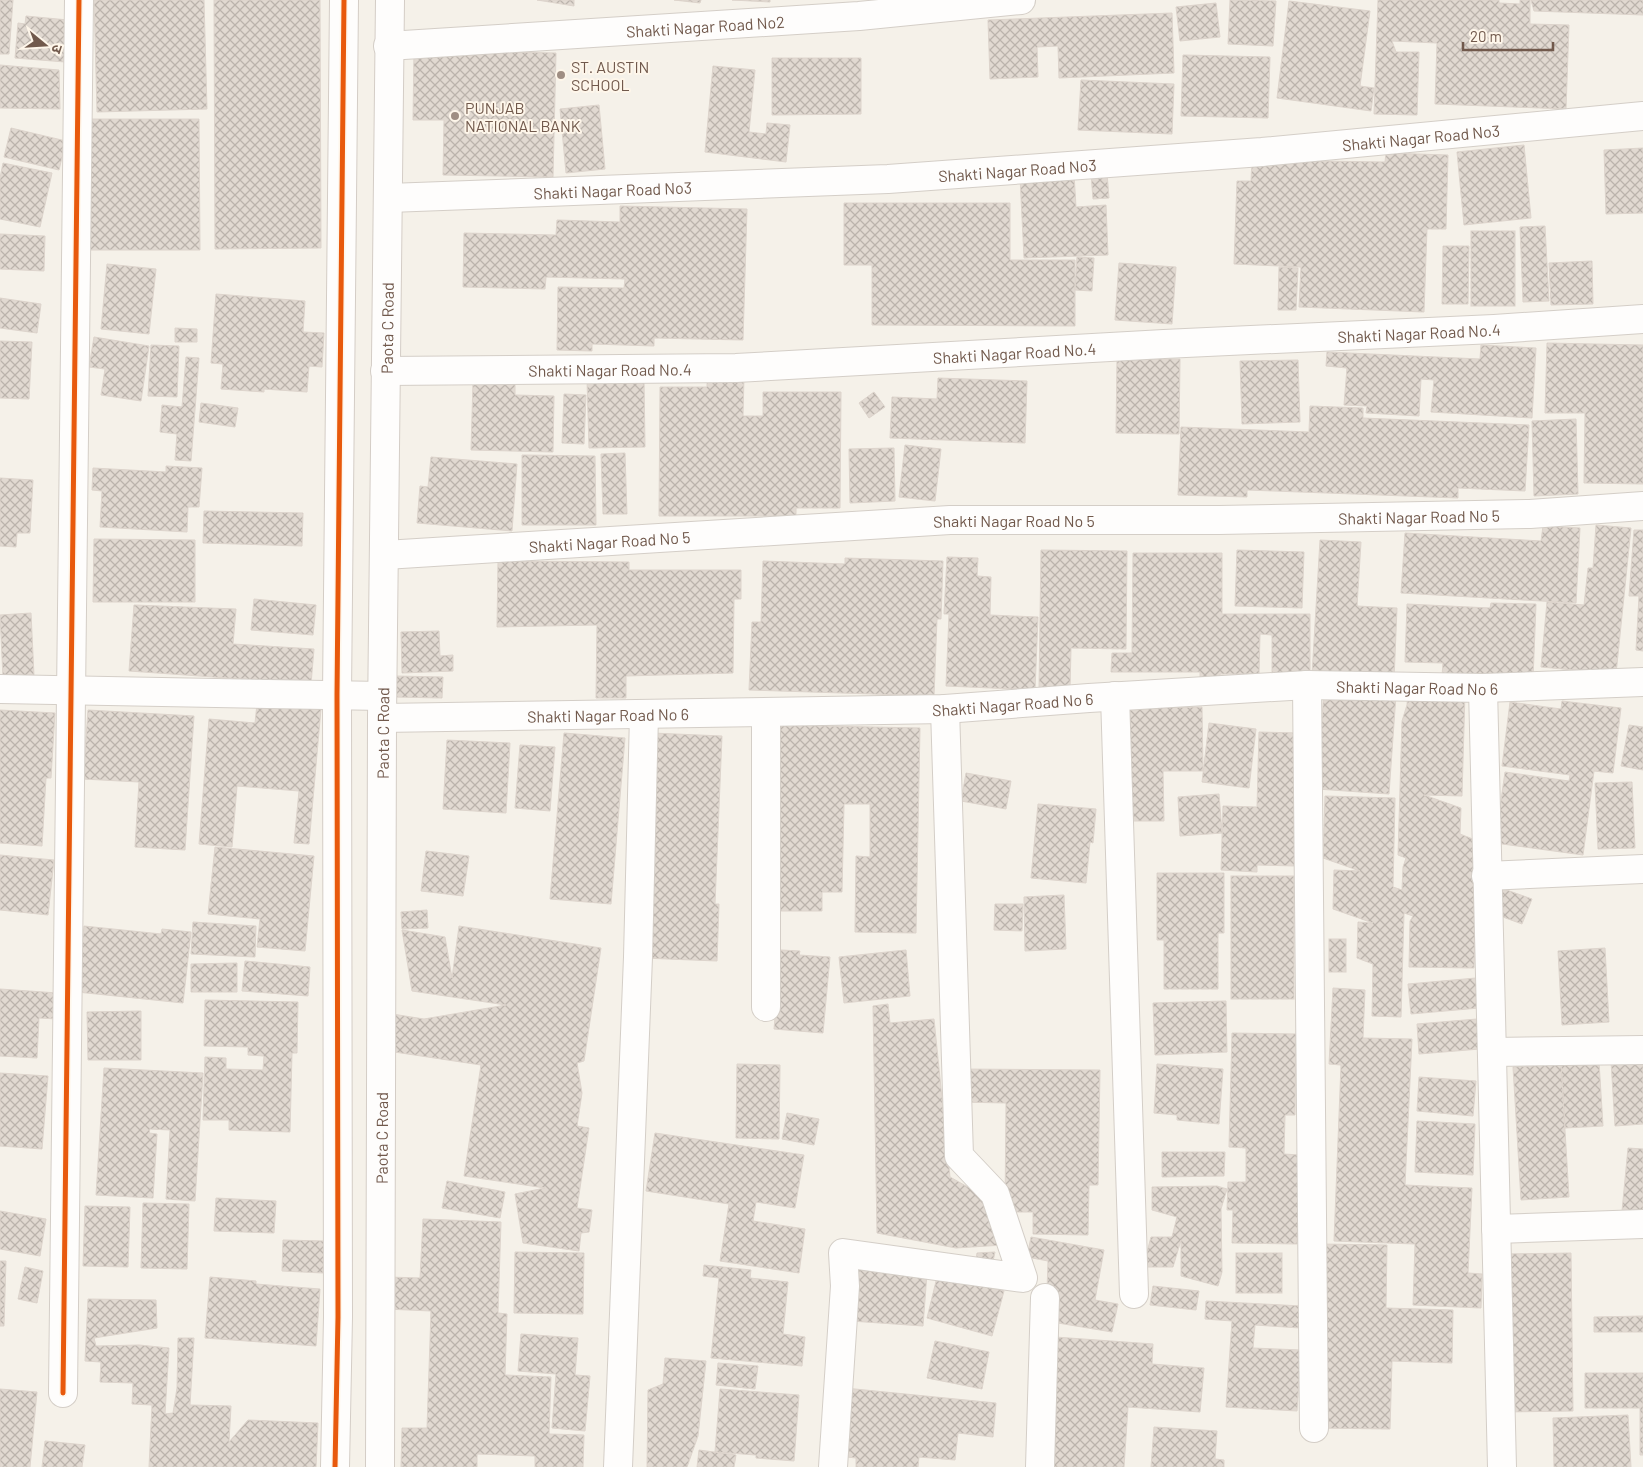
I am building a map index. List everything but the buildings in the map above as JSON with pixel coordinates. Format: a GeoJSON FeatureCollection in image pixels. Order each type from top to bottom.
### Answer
{"type":"FeatureCollection","features":[{"type":"Feature","properties":{"kind":"street"},"geometry":{"type":"LineString","coordinates":[[64,1392],[79,0]]}},
{"type":"Feature","properties":{"kind":"street"},"geometry":{"type":"LineString","coordinates":[[335,1467],[338,1318],[337,694],[344,0]]}},
{"type":"Feature","properties":{"kind":"street","name":"Paota C Road"},"geometry":{"type":"LineString","coordinates":[[380,1467],[382,707],[390,0]]}},
{"type":"Feature","properties":{"kind":"street","name":"Shakti Nagar Road No2"},"geometry":{"type":"LineString","coordinates":[[388,46],[860,16],[1021,0]]}},
{"type":"Feature","properties":{"kind":"street","name":"Shakti Nagar Road No3"},"geometry":{"type":"LineString","coordinates":[[389,198],[888,179],[1262,152],[1643,116]]}},
{"type":"Feature","properties":{"kind":"street","name":"Shakti Nagar Road No.4"},"geometry":{"type":"LineString","coordinates":[[385,371],[736,368],[1164,344],[1494,329],[1643,319]]}},
{"type":"Feature","properties":{"kind":"street","name":"Shakti Nagar Road No 5"},"geometry":{"type":"LineString","coordinates":[[385,555],[950,520],[1219,520],[1384,517],[1530,514],[1643,506]]}},
{"type":"Feature","properties":{"kind":"street","name":"Shakti Nagar Road No 6"},"geometry":{"type":"LineString","coordinates":[[0,689],[337,694],[382,707],[644,715],[946,709],[1115,696],[1307,685],[1483,688],[1643,682]]}},
{"type":"Feature","properties":{"kind":"street"},"geometry":{"type":"LineString","coordinates":[[1307,685],[1314,1428]]}},
{"type":"Feature","properties":{"kind":"street"},"geometry":{"type":"LineString","coordinates":[[1483,688],[1486,876],[1493,1052],[1502,1467]]}},
{"type":"Feature","properties":{"kind":"street"},"geometry":{"type":"LineString","coordinates":[[1115,696],[1134,1294]]}},
{"type":"Feature","properties":{"kind":"street"},"geometry":{"type":"LineString","coordinates":[[833,1467],[845,1286],[843,1253],[1023,1278],[995,1194],[959,1156],[946,709]]}},
{"type":"Feature","properties":{"kind":"street"},"geometry":{"type":"LineString","coordinates":[[766,713],[766,1007]]}},
{"type":"Feature","properties":{"kind":"street"},"geometry":{"type":"LineString","coordinates":[[618,1467],[638,956],[644,715]]}},
{"type":"Feature","properties":{"kind":"street"},"geometry":{"type":"LineString","coordinates":[[1486,876],[1643,869]]}},
{"type":"Feature","properties":{"kind":"street"},"geometry":{"type":"LineString","coordinates":[[1493,1052],[1643,1050]]}},
{"type":"Feature","properties":{"kind":"street"},"geometry":{"type":"LineString","coordinates":[[1496,1229],[1643,1224]]}},
{"type":"Feature","properties":{"kind":"street"},"geometry":{"type":"LineString","coordinates":[[1040,1467],[1044,1298]]}},
{"type":"Feature","properties":{"kind":"cycle path"},"geometry":{"type":"LineString","coordinates":[[63,1393],[79,0]]}},
{"type":"Feature","properties":{"kind":"cycle path"},"geometry":{"type":"LineString","coordinates":[[335,1467],[338,1317],[337,694],[344,0]]}},
{"type":"Feature","properties":{"kind":"place","name":"ST. AUSTIN SCHOOL"},"geometry":{"type":"Point","coordinates":[561,75]}},
{"type":"Feature","properties":{"kind":"place","name":"PUNJAB NATIONAL BANK"},"geometry":{"type":"Point","coordinates":[455,116]}}]}
